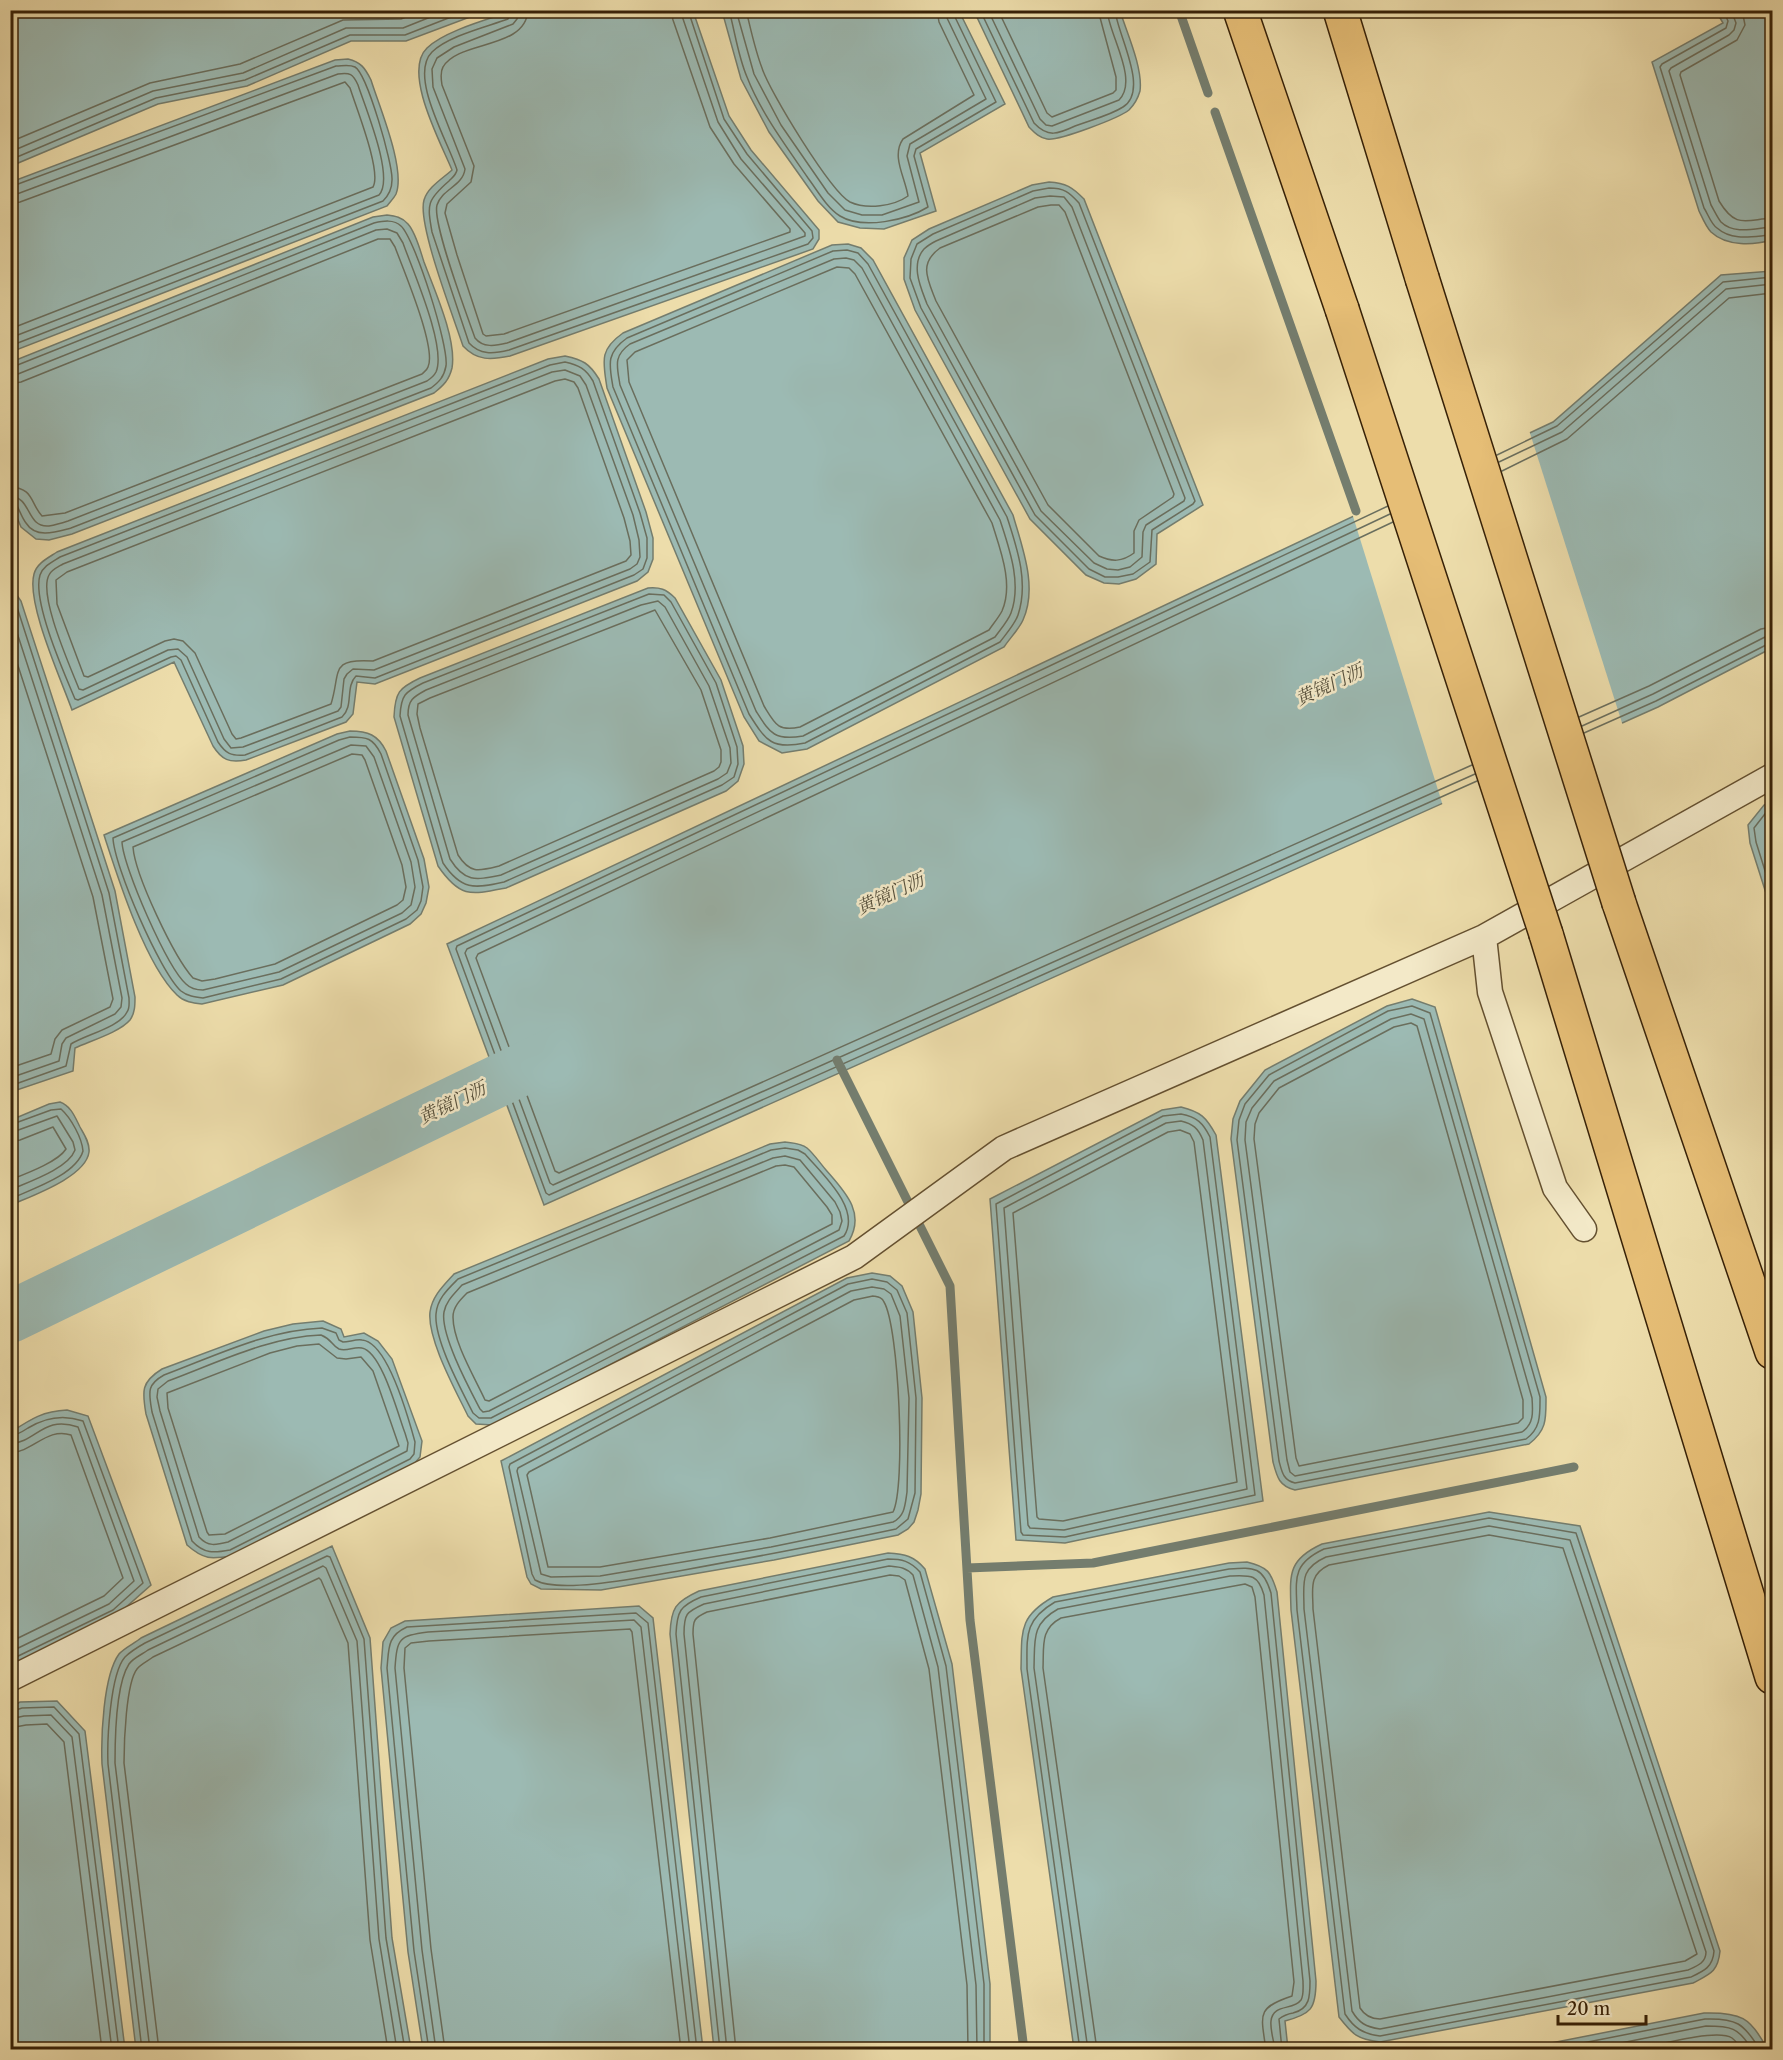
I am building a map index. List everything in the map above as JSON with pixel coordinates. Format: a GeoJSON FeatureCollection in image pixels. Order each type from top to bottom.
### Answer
{"type":"FeatureCollection","features":[{"type":"Feature","properties":{"kind":"highway"},"geometry":{"type":"LineString","coordinates":[[1240,10],[1342,309],[1546,934],[1773,1677]]}},
{"type":"Feature","properties":{"kind":"highway"},"geometry":{"type":"LineString","coordinates":[[1340,10],[1619,903],[1773,1352]]}},
{"type":"Feature","properties":{"kind":"street"},"geometry":{"type":"LineString","coordinates":[[10,1679],[854,1257],[1004,1148],[1484,937],[1773,776]]}},
{"type":"Feature","properties":{"kind":"street"},"geometry":{"type":"LineString","coordinates":[[1484,937],[1490,992],[1555,1188],[1584,1229]]}},
{"type":"Feature","properties":{"kind":"water"},"geometry":{"type":"Polygon","coordinates":[[[11,10],[486,11],[406,41],[351,41],[247,86],[158,104],[11,166],[11,10]]]}},
{"type":"Feature","properties":{"kind":"water"},"geometry":{"type":"Polygon","coordinates":[[[512,11],[693,11],[729,116],[751,150],[819,230],[819,239],[813,249],[510,356],[485,358],[468,351],[463,346],[452,315],[431,249],[423,212],[426,195],[452,170],[426,108],[421,90],[420,59],[427,48],[444,36],[512,11]]]}},
{"type":"Feature","properties":{"kind":"water"},"geometry":{"type":"Polygon","coordinates":[[[722,11],[959,11],[1005,104],[920,153],[936,211],[884,229],[860,228],[838,222],[818,201],[769,132],[741,79],[722,11]]]}},
{"type":"Feature","properties":{"kind":"water"},"geometry":{"type":"Polygon","coordinates":[[[974,11],[1120,11],[1139,72],[1140,91],[1136,101],[1123,114],[1089,128],[1054,139],[1039,136],[1029,127],[974,11]]]}},
{"type":"Feature","properties":{"kind":"water"},"geometry":{"type":"Polygon","coordinates":[[[1716,11],[1772,11],[1772,240],[1765,242],[1741,244],[1725,240],[1717,237],[1707,227],[1699,211],[1652,62],[1723,23],[1716,11]]]}},
{"type":"Feature","properties":{"kind":"water"},"geometry":{"type":"Polygon","coordinates":[[[348,59],[365,69],[371,80],[395,154],[398,183],[396,194],[387,206],[11,352],[11,182],[335,60],[348,59]]]}},
{"type":"Feature","properties":{"kind":"water"},"geometry":{"type":"Polygon","coordinates":[[[1049,182],[1068,186],[1084,199],[1203,505],[1157,534],[1156,564],[1136,579],[1119,584],[1104,583],[1086,575],[1030,519],[915,310],[904,279],[904,258],[912,240],[929,229],[1032,185],[1049,182]]]}},
{"type":"Feature","properties":{"kind":"water"},"geometry":{"type":"Polygon","coordinates":[[[387,215],[403,220],[413,232],[448,329],[453,356],[452,368],[448,379],[438,390],[72,534],[49,540],[36,539],[21,527],[11,503],[11,362],[373,217],[387,215]]]}},
{"type":"Feature","properties":{"kind":"water"},"geometry":{"type":"Polygon","coordinates":[[[848,244],[861,248],[873,260],[1013,515],[1027,567],[1029,594],[1023,620],[1004,647],[807,749],[782,753],[759,741],[744,717],[607,388],[604,363],[606,351],[623,333],[832,245],[848,244]]]}},
{"type":"Feature","properties":{"kind":"water"},"geometry":{"type":"Polygon","coordinates":[[[1772,271],[1772,648],[1658,707],[544,1205],[447,944],[1553,422],[1721,275],[1772,271]]]}},
{"type":"Feature","properties":{"kind":"water"},"geometry":{"type":"Polygon","coordinates":[[[565,356],[585,363],[599,379],[646,512],[653,538],[653,559],[648,572],[637,581],[375,684],[357,682],[353,714],[346,722],[246,760],[226,759],[216,751],[174,662],[72,710],[46,641],[35,603],[34,574],[40,564],[57,552],[548,359],[565,356]]]}},
{"type":"Feature","properties":{"kind":"water"},"geometry":{"type":"Polygon","coordinates":[[[648,588],[663,589],[675,598],[721,680],[743,746],[744,764],[738,781],[726,791],[506,888],[474,893],[460,889],[438,866],[394,717],[397,696],[403,688],[420,678],[648,588]]]}},
{"type":"Feature","properties":{"kind":"water"},"geometry":{"type":"Polygon","coordinates":[[[10,592],[16,594],[21,601],[115,891],[135,997],[135,1006],[130,1020],[112,1032],[75,1048],[73,1071],[11,1092],[10,592]]]}},
{"type":"Feature","properties":{"kind":"water"},"geometry":{"type":"Polygon","coordinates":[[[350,731],[372,735],[380,741],[386,751],[424,859],[429,887],[421,914],[410,924],[283,985],[202,1004],[183,999],[165,981],[154,963],[134,920],[104,835],[337,734],[350,731]]]}},
{"type":"Feature","properties":{"kind":"water"},"geometry":{"type":"Polygon","coordinates":[[[1772,801],[1772,912],[1750,843],[1748,825],[1764,805],[1772,801]]]}},
{"type":"Feature","properties":{"kind":"water"},"geometry":{"type":"Polygon","coordinates":[[[1412,999],[1435,1007],[1546,1397],[1544,1424],[1539,1434],[1529,1444],[1295,1490],[1285,1486],[1280,1480],[1273,1462],[1231,1139],[1233,1119],[1240,1101],[1265,1070],[1387,1006],[1412,999]]]}},
{"type":"Feature","properties":{"kind":"water"},"geometry":{"type":"Polygon","coordinates":[[[60,1102],[72,1112],[89,1145],[86,1161],[68,1177],[44,1191],[11,1205],[11,1120],[49,1104],[60,1102]]]}},
{"type":"Feature","properties":{"kind":"water"},"geometry":{"type":"Polygon","coordinates":[[[1181,1107],[1202,1116],[1216,1135],[1263,1501],[1065,1543],[1016,1540],[990,1199],[1162,1110],[1181,1107]]]}},
{"type":"Feature","properties":{"kind":"water"},"geometry":{"type":"Polygon","coordinates":[[[785,1142],[800,1144],[807,1148],[846,1194],[854,1211],[855,1221],[849,1241],[493,1425],[476,1424],[468,1416],[443,1365],[430,1323],[433,1301],[454,1274],[770,1144],[785,1142]]]}},
{"type":"Feature","properties":{"kind":"water"},"geometry":{"type":"Polygon","coordinates":[[[872,1273],[890,1276],[902,1286],[913,1312],[922,1398],[921,1494],[914,1522],[908,1529],[898,1535],[774,1560],[601,1590],[541,1589],[531,1584],[527,1577],[501,1461],[847,1278],[872,1273]]]}},
{"type":"Feature","properties":{"kind":"water"},"geometry":{"type":"Polygon","coordinates":[[[323,1321],[341,1329],[344,1337],[364,1333],[378,1341],[392,1359],[422,1441],[420,1457],[414,1464],[232,1556],[213,1558],[203,1556],[187,1545],[146,1414],[144,1393],[147,1383],[162,1369],[264,1331],[293,1324],[323,1321]]]}},
{"type":"Feature","properties":{"kind":"water"},"geometry":{"type":"Polygon","coordinates":[[[67,1410],[88,1416],[151,1585],[117,1615],[11,1667],[11,1432],[37,1416],[67,1410]]]}},
{"type":"Feature","properties":{"kind":"water"},"geometry":{"type":"Polygon","coordinates":[[[1489,1512],[1580,1526],[1720,1951],[1719,1958],[1712,1972],[1693,1983],[1380,2042],[1372,2041],[1356,2035],[1339,2017],[1291,1610],[1291,1578],[1302,1556],[1322,1544],[1489,1512]]]}},
{"type":"Feature","properties":{"kind":"water"},"geometry":{"type":"Polygon","coordinates":[[[332,1546],[370,1638],[392,1938],[411,2049],[136,2049],[102,1764],[104,1708],[109,1677],[114,1664],[121,1652],[141,1638],[332,1546]]]}},
{"type":"Feature","properties":{"kind":"water"},"geometry":{"type":"Polygon","coordinates":[[[888,1553],[909,1556],[925,1569],[952,1664],[990,1984],[990,2049],[714,2049],[670,1634],[673,1612],[684,1599],[699,1591],[888,1553]]]}},
{"type":"Feature","properties":{"kind":"water"},"geometry":{"type":"Polygon","coordinates":[[[1247,1562],[1268,1571],[1277,1592],[1316,1981],[1313,2004],[1306,2013],[1285,2021],[1288,2049],[1074,2049],[1021,1669],[1024,1627],[1033,1611],[1053,1597],[1229,1563],[1247,1562]]]}},
{"type":"Feature","properties":{"kind":"water"},"geometry":{"type":"Polygon","coordinates":[[[639,1606],[653,1618],[703,2049],[423,2049],[408,1952],[381,1668],[383,1642],[391,1628],[405,1621],[639,1606]]]}},
{"type":"Feature","properties":{"kind":"water"},"geometry":{"type":"Polygon","coordinates":[[[57,1701],[85,1731],[125,2049],[11,2049],[11,1707],[20,1702],[57,1701]]]}},
{"type":"Feature","properties":{"kind":"water"},"geometry":{"type":"Polygon","coordinates":[[[1704,2013],[1727,2014],[1750,2023],[1767,2049],[1530,2049],[1541,2045],[1704,2013]]]}},
{"type":"Feature","properties":{"kind":"pier"},"geometry":{"type":"Polygon","coordinates":[[[1529,430],[1623,726],[1443,806],[1352,513],[1529,430]]]}},
{"type":"Feature","properties":{"kind":"waterway"},"geometry":{"type":"LineString","coordinates":[[1179,10],[1208,93]]}},
{"type":"Feature","properties":{"kind":"waterway"},"geometry":{"type":"LineString","coordinates":[[1215,112],[1356,511]]}},
{"type":"Feature","properties":{"kind":"waterway","name":"黄镜门沥"},"geometry":{"type":"LineString","coordinates":[[10,1317],[562,1050]]}},
{"type":"Feature","properties":{"kind":"waterway"},"geometry":{"type":"LineString","coordinates":[[837,1060],[950,1286],[970,1620],[1024,2050]]}},
{"type":"Feature","properties":{"kind":"waterway"},"geometry":{"type":"LineString","coordinates":[[967,1568],[1093,1563],[1574,1467]]}}]}
